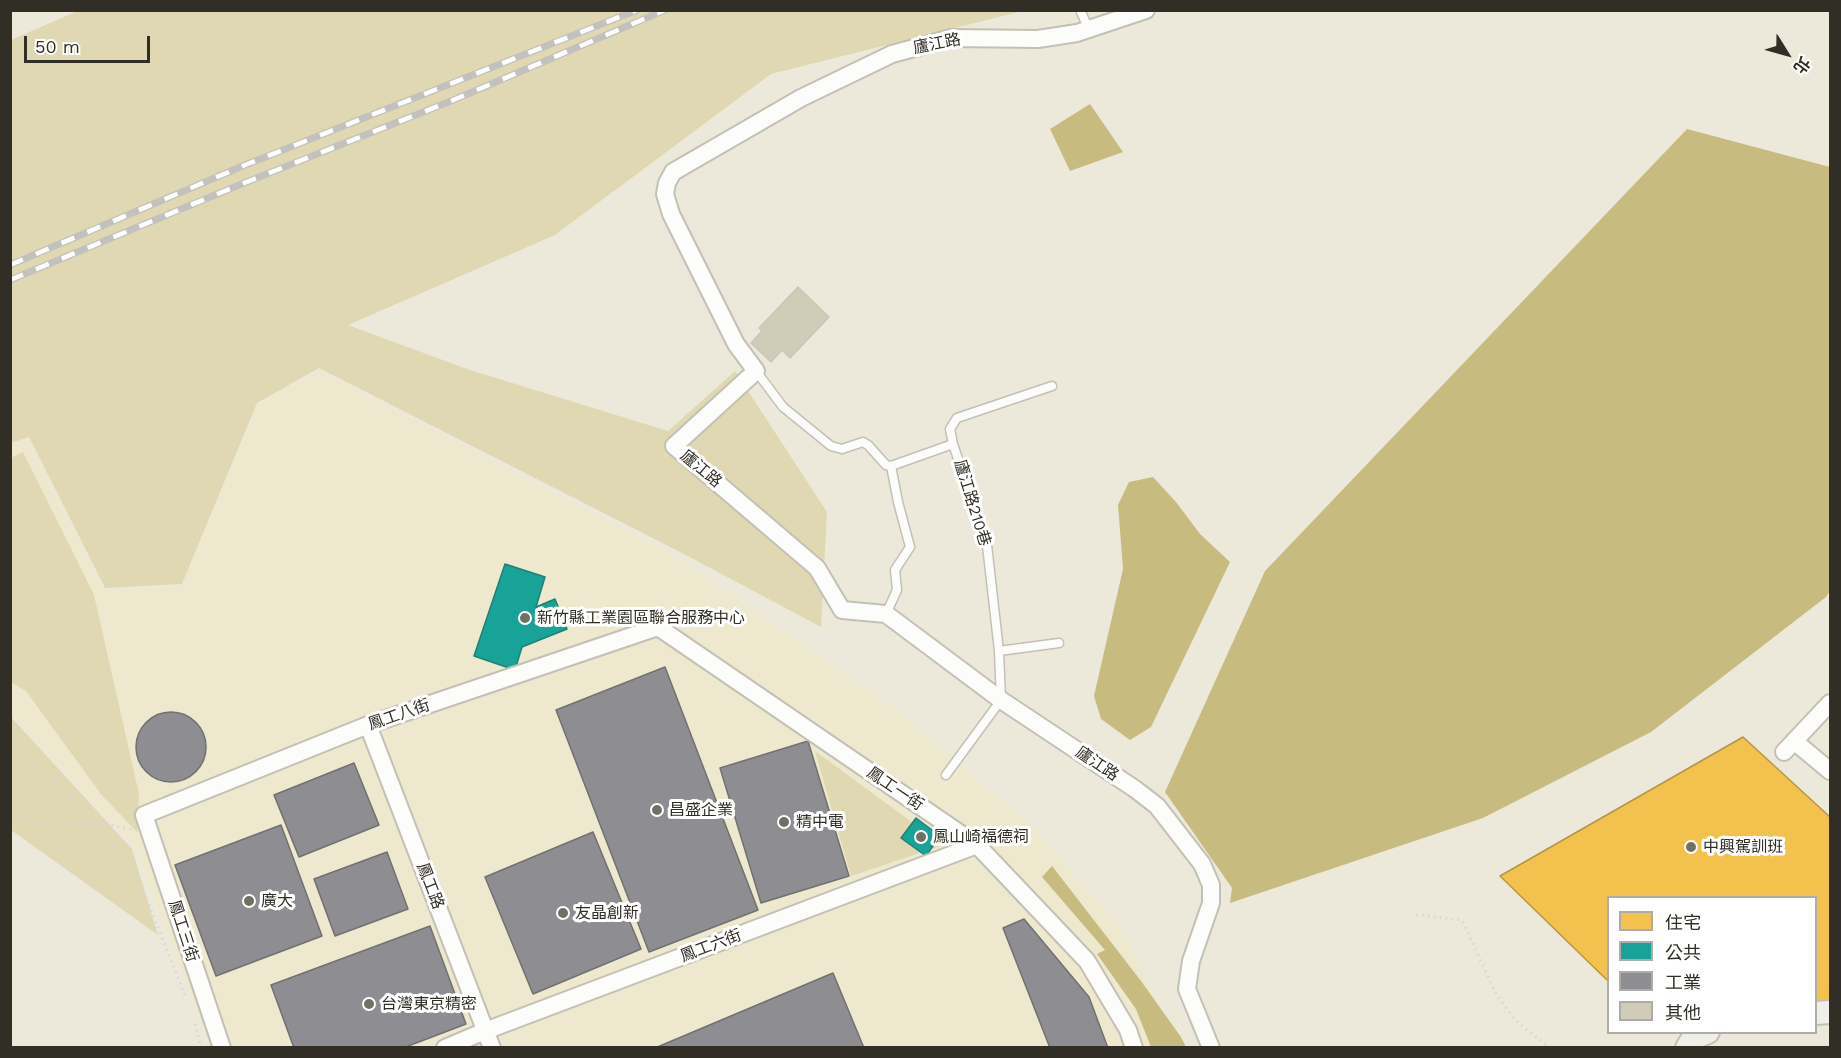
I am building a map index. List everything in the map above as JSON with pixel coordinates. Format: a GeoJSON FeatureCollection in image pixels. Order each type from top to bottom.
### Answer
{"type":"FeatureCollection","features":[{"type":"Feature","properties":{"kind":"street","name":"廬江路"},"geometry":{"type":"LineString","coordinates":[[1146,10],[1077,33],[1038,39],[951,38],[892,54],[801,98],[673,172],[667,183],[665,194],[671,214],[736,344],[756,371],[674,446],[817,568],[842,610],[886,614],[1001,700],[1157,806],[1202,864],[1211,885],[1211,903],[1191,961],[1187,989],[1210,1047]]}},
{"type":"Feature","properties":{"kind":"street","name":"鳳工八街"},"geometry":{"type":"LineString","coordinates":[[144,815],[368,725],[658,627]]}},
{"type":"Feature","properties":{"kind":"street","name":"鳳工一街"},"geometry":{"type":"LineString","coordinates":[[658,627],[977,845],[1087,961],[1128,1030],[1134,1047]]}},
{"type":"Feature","properties":{"kind":"street"},"geometry":{"type":"LineString","coordinates":[[1830,703],[1789,747],[1830,771]]}},
{"type":"Feature","properties":{"kind":"street","name":"鳳工路"},"geometry":{"type":"LineString","coordinates":[[368,725],[492,1047]]}},
{"type":"Feature","properties":{"kind":"street","name":"鳳工三街"},"geometry":{"type":"LineString","coordinates":[[144,815],[222,1047]]}},
{"type":"Feature","properties":{"kind":"street","name":"鳳工六街"},"geometry":{"type":"LineString","coordinates":[[445,1047],[977,845]]}},
{"type":"Feature","properties":{"kind":"street"},"geometry":{"type":"LineString","coordinates":[[1687,1047],[1693,1038],[1703,1034]]}},
{"type":"Feature","properties":{"kind":"lane"},"geometry":{"type":"LineString","coordinates":[[1080,10],[1089,30]]}},
{"type":"Feature","properties":{"kind":"lane"},"geometry":{"type":"LineString","coordinates":[[756,371],[783,407],[831,446],[842,449],[863,442],[886,465],[891,466],[910,548],[895,570],[897,590],[886,614]]}},
{"type":"Feature","properties":{"kind":"lane"},"geometry":{"type":"LineString","coordinates":[[953,444],[950,429],[957,418],[1052,386]]}},
{"type":"Feature","properties":{"kind":"lane","name":"廬江路210巷"},"geometry":{"type":"LineString","coordinates":[[891,466],[953,444],[987,545],[999,651],[1001,700]]}},
{"type":"Feature","properties":{"kind":"lane"},"geometry":{"type":"LineString","coordinates":[[999,651],[1059,643]]}},
{"type":"Feature","properties":{"kind":"lane"},"geometry":{"type":"LineString","coordinates":[[946,775],[1001,700]]}},
{"type":"Feature","properties":{"kind":"path"},"geometry":{"type":"LineString","coordinates":[[10,742],[73,797],[97,823],[143,890],[187,1001]]}},
{"type":"Feature","properties":{"kind":"path"},"geometry":{"type":"LineString","coordinates":[[10,819],[52,823],[97,823],[150,832]]}},
{"type":"Feature","properties":{"kind":"path"},"geometry":{"type":"LineString","coordinates":[[1416,915],[1462,920],[1496,994],[1515,1020],[1550,1047]]}},
{"type":"Feature","properties":{"kind":"path"},"geometry":{"type":"LineString","coordinates":[[194,1021],[201,1047]]}},
{"type":"Feature","properties":{"kind":"shaded area"},"geometry":{"type":"Polygon","coordinates":[[[80,10],[1023,11],[771,74],[555,235],[348,325],[467,369],[668,431],[735,371],[827,512],[821,627],[682,553],[319,368],[257,403],[182,584],[105,588],[29,437],[11,443],[11,40],[80,10]]]}},
{"type":"Feature","properties":{"kind":"shaded area"},"geometry":{"type":"Polygon","coordinates":[[[1090,104],[1123,152],[1070,171],[1050,129],[1090,104]]]}},
{"type":"Feature","properties":{"kind":"shaded area"},"geometry":{"type":"Polygon","coordinates":[[[1687,129],[1830,167],[1830,591],[1826,597],[1651,732],[1483,818],[1230,903],[1232,888],[1165,792],[1265,571],[1687,129]]]}},
{"type":"Feature","properties":{"kind":"shaded area"},"geometry":{"type":"Polygon","coordinates":[[[320,370],[680,559],[896,709],[1033,827],[1125,933],[1176,1047],[210,1047],[135,847],[11,715],[11,444],[28,437],[103,590],[182,585],[258,404],[320,370]]]}},
{"type":"Feature","properties":{"kind":"shaded area"},"geometry":{"type":"Polygon","coordinates":[[[23,452],[94,595],[139,794],[137,832],[101,794],[26,691],[11,682],[11,458],[23,452]]]}},
{"type":"Feature","properties":{"kind":"shaded area"},"geometry":{"type":"Polygon","coordinates":[[[1153,477],[1176,502],[1200,534],[1230,562],[1151,727],[1130,740],[1101,719],[1094,696],[1123,569],[1118,505],[1129,482],[1153,477]]]}},
{"type":"Feature","properties":{"kind":"shaded area"},"geometry":{"type":"Polygon","coordinates":[[[11,717],[132,849],[158,935],[11,830],[11,717]]]}},
{"type":"Feature","properties":{"kind":"shaded area"},"geometry":{"type":"Polygon","coordinates":[[[815,751],[943,845],[851,876],[815,751]]]}},
{"type":"Feature","properties":{"kind":"shaded area"},"geometry":{"type":"Polygon","coordinates":[[[1052,866],[1141,981],[1186,1047],[1151,1047],[1136,1009],[1097,954],[1105,950],[1042,877],[1052,866]]]}},
{"type":"Feature","properties":{"kind":"building: 住宅","name":"中興駕訓班"},"geometry":{"type":"Polygon","coordinates":[[[1743,737],[1830,817],[1830,1006],[1817,1008],[1817,896],[1607,896],[1607,980],[1500,876],[1743,737]]]}},
{"type":"Feature","properties":{"kind":"building: 公共","name":"新竹縣工業園區聯合服務中心"},"geometry":{"type":"Polygon","coordinates":[[[505,564],[545,577],[536,607],[555,599],[567,629],[522,647],[515,670],[474,656],[505,564]]]}},
{"type":"Feature","properties":{"kind":"building: 公共","name":"鳳山崎福德祠"},"geometry":{"type":"Polygon","coordinates":[[[916,818],[940,836],[926,856],[901,838],[916,818]]]}},
{"type":"Feature","properties":{"kind":"building: 工業","name":"昌盛企業"},"geometry":{"type":"Polygon","coordinates":[[[665,667],[758,910],[649,952],[556,710],[665,667]]]}},
{"type":"Feature","properties":{"kind":"building: 工業"},"geometry":{"type":"Polygon","coordinates":[[[178,712],[191,718],[200,727],[204,733],[206,747],[204,761],[196,772],[185,780],[164,782],[146,772],[138,761],[136,740],[146,722],[157,714],[178,712]]]}},
{"type":"Feature","properties":{"kind":"building: 工業","name":"精中電"},"geometry":{"type":"Polygon","coordinates":[[[808,741],[849,876],[761,903],[720,768],[808,741]]]}},
{"type":"Feature","properties":{"kind":"building: 工業"},"geometry":{"type":"Polygon","coordinates":[[[354,763],[379,825],[299,857],[274,795],[354,763]]]}},
{"type":"Feature","properties":{"kind":"building: 工業","name":"廣大"},"geometry":{"type":"Polygon","coordinates":[[[281,825],[322,936],[216,976],[175,865],[281,825]]]}},
{"type":"Feature","properties":{"kind":"building: 工業","name":"友晶創新"},"geometry":{"type":"Polygon","coordinates":[[[593,832],[641,949],[533,994],[485,877],[593,832]]]}},
{"type":"Feature","properties":{"kind":"building: 工業"},"geometry":{"type":"Polygon","coordinates":[[[387,852],[408,909],[335,936],[314,879],[387,852]]]}},
{"type":"Feature","properties":{"kind":"building: 工業"},"geometry":{"type":"Polygon","coordinates":[[[1024,919],[1089,997],[1108,1048],[1050,1048],[1003,928],[1024,919]]]}},
{"type":"Feature","properties":{"kind":"building: 工業","name":"台灣東京精密"},"geometry":{"type":"Polygon","coordinates":[[[430,926],[466,1024],[403,1048],[294,1048],[271,985],[430,926]]]}},
{"type":"Feature","properties":{"kind":"building: 工業"},"geometry":{"type":"Polygon","coordinates":[[[833,973],[864,1048],[655,1048],[833,973]]]}},
{"type":"Feature","properties":{"kind":"building: 其他"},"geometry":{"type":"Polygon","coordinates":[[[798,287],[829,317],[790,358],[782,350],[771,362],[751,343],[762,331],[759,328],[798,287]]]}},
{"type":"Feature","properties":{"kind":"railway"},"geometry":{"type":"LineString","coordinates":[[10,265],[245,165],[637,10]]}},
{"type":"Feature","properties":{"kind":"railway"},"geometry":{"type":"LineString","coordinates":[[10,280],[244,183],[451,101],[665,10]]}},
{"type":"Feature","properties":{"kind":"place","name":"新竹縣工業園區聯合服務中心"},"geometry":{"type":"Point","coordinates":[525,618]}},
{"type":"Feature","properties":{"kind":"place","name":"昌盛企業"},"geometry":{"type":"Point","coordinates":[657,810]}},
{"type":"Feature","properties":{"kind":"place","name":"精中電"},"geometry":{"type":"Point","coordinates":[784,822]}},
{"type":"Feature","properties":{"kind":"place","name":"鳳山崎福德祠"},"geometry":{"type":"Point","coordinates":[921,837]}},
{"type":"Feature","properties":{"kind":"place","name":"中興駕訓班"},"geometry":{"type":"Point","coordinates":[1691,847]}},
{"type":"Feature","properties":{"kind":"place","name":"廣大"},"geometry":{"type":"Point","coordinates":[249,901]}},
{"type":"Feature","properties":{"kind":"place","name":"友晶創新"},"geometry":{"type":"Point","coordinates":[563,913]}},
{"type":"Feature","properties":{"kind":"place","name":"台灣東京精密"},"geometry":{"type":"Point","coordinates":[369,1004]}}]}
